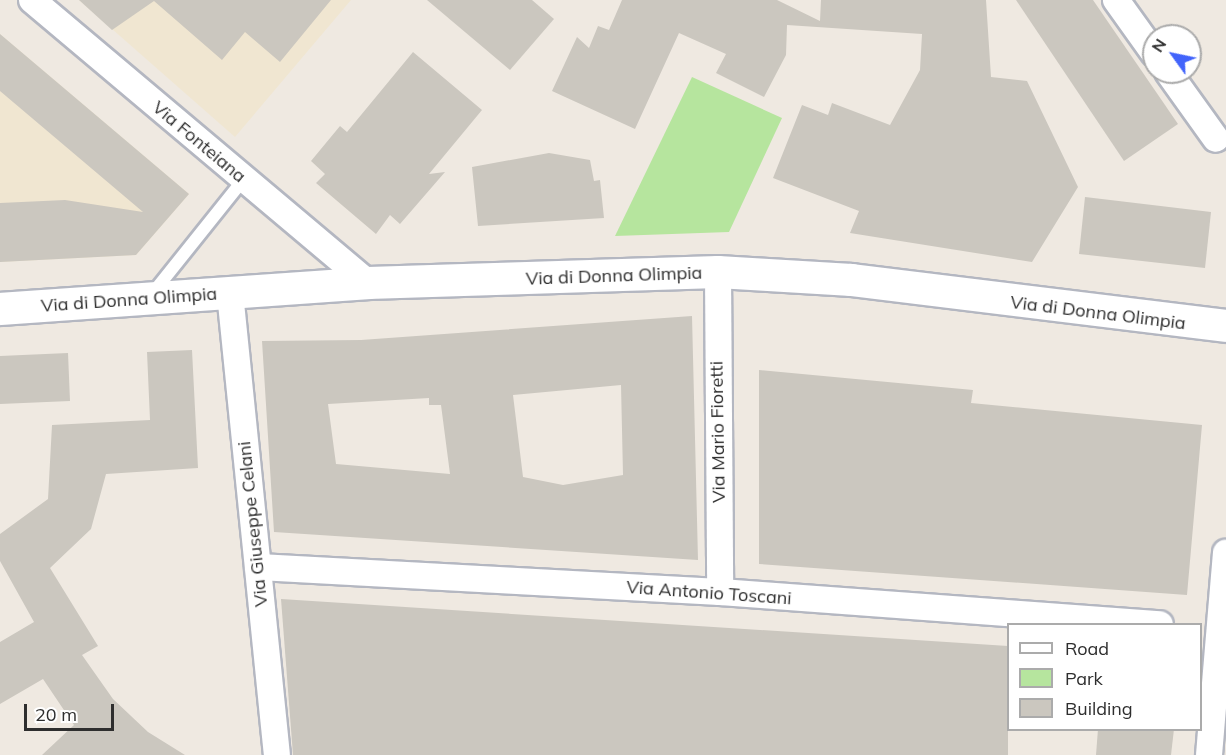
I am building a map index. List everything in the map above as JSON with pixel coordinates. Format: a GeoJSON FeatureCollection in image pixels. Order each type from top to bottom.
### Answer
{"type":"FeatureCollection","features":[{"type":"Feature","properties":{"kind":"street","name":"Via Fonteiana"},"geometry":{"type":"LineString","coordinates":[[32,0],[368,283]]}},
{"type":"Feature","properties":{"kind":"street"},"geometry":{"type":"LineString","coordinates":[[1116,0],[1142,36]]}},
{"type":"Feature","properties":{"kind":"street"},"geometry":{"type":"LineString","coordinates":[[1177,84],[1216,139]]}},
{"type":"Feature","properties":{"kind":"street","name":"Via di Donna Olimpia"},"geometry":{"type":"LineString","coordinates":[[0,309],[368,283],[718,272],[852,280],[1226,326]]}},
{"type":"Feature","properties":{"kind":"street","name":"Via Mario Fioretti"},"geometry":{"type":"LineString","coordinates":[[718,272],[720,592]]}},
{"type":"Feature","properties":{"kind":"street","name":"Via Giuseppe Celani"},"geometry":{"type":"LineString","coordinates":[[230,293],[277,755]]}},
{"type":"Feature","properties":{"kind":"street"},"geometry":{"type":"LineString","coordinates":[[1209,755],[1221,685],[1210,628],[1226,553]]}},
{"type":"Feature","properties":{"kind":"street","name":"Via Antonio Toscani"},"geometry":{"type":"LineString","coordinates":[[258,567],[720,592],[1146,623]]}},
{"type":"Feature","properties":{"kind":"lane"},"geometry":{"type":"LineString","coordinates":[[149,298],[243,180]]}},
{"type":"Feature","properties":{"kind":"shaded area"},"geometry":{"type":"Polygon","coordinates":[[[79,0],[351,0],[235,137],[79,0]]]}},
{"type":"Feature","properties":{"kind":"shaded area"},"geometry":{"type":"Polygon","coordinates":[[[0,34],[189,194],[136,255],[0,262],[0,34]]]}},
{"type":"Feature","properties":{"kind":"green space"},"geometry":{"type":"Polygon","coordinates":[[[692,77],[782,118],[729,232],[615,236],[692,77]]]}},
{"type":"Feature","properties":{"kind":"building"},"geometry":{"type":"Polygon","coordinates":[[[79,0],[331,0],[280,62],[245,32],[222,60],[154,1],[112,30],[79,0]]]}},
{"type":"Feature","properties":{"kind":"building"},"geometry":{"type":"Polygon","coordinates":[[[427,0],[532,0],[554,19],[510,70],[427,0]]]}},
{"type":"Feature","properties":{"kind":"building"},"geometry":{"type":"Polygon","coordinates":[[[622,0],[777,0],[820,21],[821,0],[986,0],[991,77],[1027,81],[1078,187],[1032,262],[850,233],[859,211],[773,178],[802,105],[828,115],[832,103],[890,125],[920,70],[922,34],[787,25],[786,55],[764,97],[716,73],[726,54],[679,33],[635,129],[552,91],[577,37],[589,48],[598,26],[609,30],[622,0]]]}},
{"type":"Feature","properties":{"kind":"building"},"geometry":{"type":"Polygon","coordinates":[[[1016,0],[1093,0],[1142,71],[1142,84],[1151,84],[1178,124],[1124,161],[1016,0]]]}},
{"type":"Feature","properties":{"kind":"building"},"geometry":{"type":"Polygon","coordinates":[[[0,34],[189,194],[136,255],[0,262],[0,203],[65,200],[143,212],[0,91],[0,34]]]}},
{"type":"Feature","properties":{"kind":"building"},"geometry":{"type":"Polygon","coordinates":[[[413,52],[482,110],[429,174],[445,172],[400,224],[390,215],[376,234],[316,183],[325,174],[311,161],[340,126],[347,132],[413,52]]]}},
{"type":"Feature","properties":{"kind":"building"},"geometry":{"type":"Polygon","coordinates":[[[549,153],[590,160],[594,181],[600,180],[604,218],[478,226],[472,167],[549,153]]]}},
{"type":"Feature","properties":{"kind":"building"},"geometry":{"type":"Polygon","coordinates":[[[1085,197],[1211,212],[1205,268],[1079,254],[1085,197]]]}},
{"type":"Feature","properties":{"kind":"building"},"geometry":{"type":"Polygon","coordinates":[[[692,316],[698,560],[274,532],[262,341],[361,340],[692,316]],[[621,385],[513,395],[523,477],[563,485],[623,475],[621,385]],[[429,398],[328,404],[336,464],[450,474],[441,405],[429,405],[429,398]]]}},
{"type":"Feature","properties":{"kind":"building"},"geometry":{"type":"Polygon","coordinates":[[[192,350],[198,468],[106,474],[91,529],[50,568],[98,646],[82,655],[113,699],[148,732],[185,755],[42,755],[74,725],[43,679],[0,704],[0,642],[34,622],[0,561],[0,534],[48,499],[52,425],[150,420],[147,352],[192,350]]]}},
{"type":"Feature","properties":{"kind":"building"},"geometry":{"type":"Polygon","coordinates":[[[68,353],[70,401],[0,404],[0,356],[68,353]]]}},
{"type":"Feature","properties":{"kind":"building"},"geometry":{"type":"Polygon","coordinates":[[[759,370],[973,390],[971,403],[1202,425],[1187,595],[759,564],[759,370]]]}},
{"type":"Feature","properties":{"kind":"building"},"geometry":{"type":"Polygon","coordinates":[[[281,599],[1007,646],[1008,755],[293,755],[281,599]]]}},
{"type":"Feature","properties":{"kind":"building"},"geometry":{"type":"Polygon","coordinates":[[[1098,731],[1174,731],[1171,755],[1096,755],[1098,731]]]}}]}
